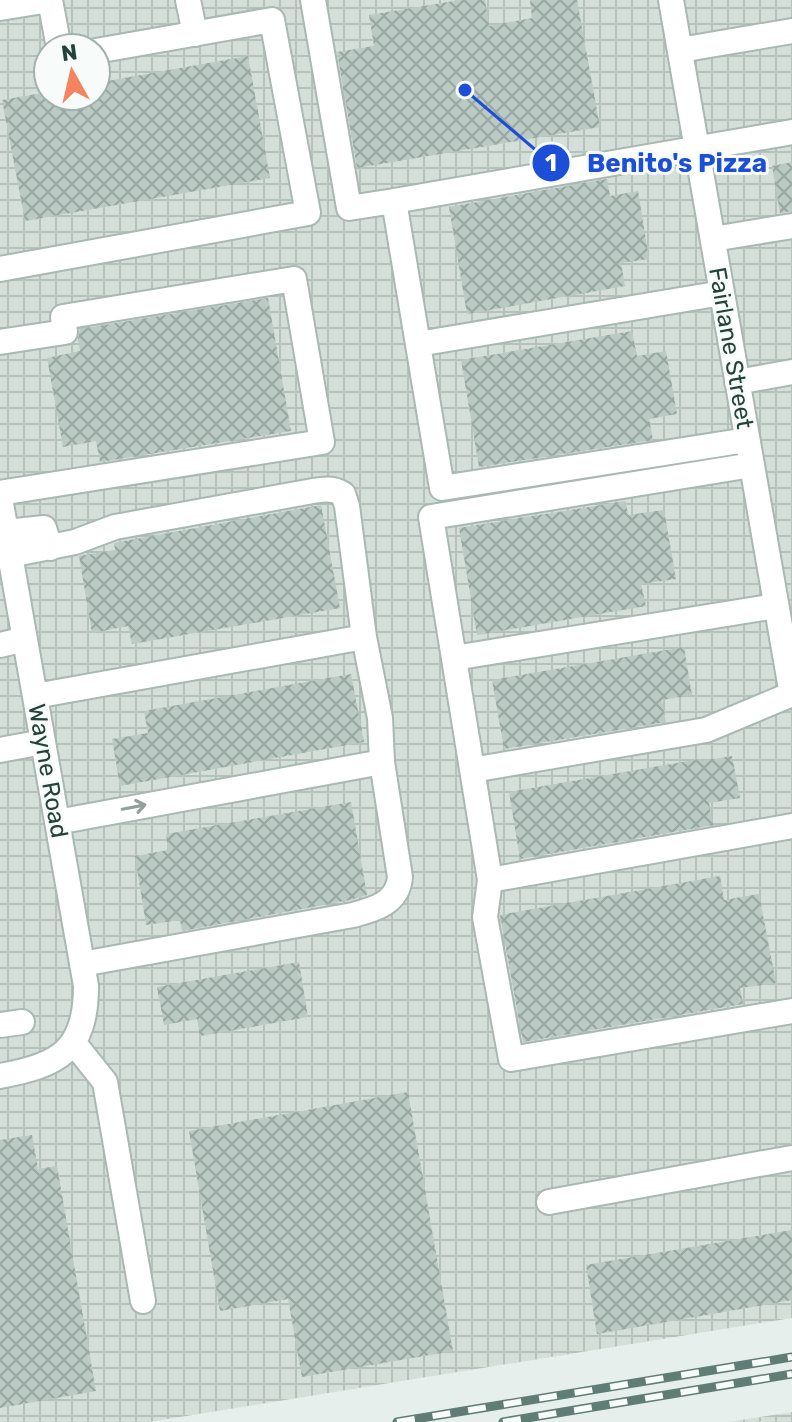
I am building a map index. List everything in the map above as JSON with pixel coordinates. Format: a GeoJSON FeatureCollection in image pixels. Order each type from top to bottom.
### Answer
{"type":"FeatureCollection","features":[{"type":"Feature","properties":{"kind":"street"},"geometry":{"type":"LineString","coordinates":[[0,8],[50,0],[56,32]]}},
{"type":"Feature","properties":{"kind":"street"},"geometry":{"type":"LineString","coordinates":[[188,0],[195,34]]}},
{"type":"Feature","properties":{"kind":"street"},"geometry":{"type":"LineString","coordinates":[[313,0],[349,208],[792,132]]}},
{"type":"Feature","properties":{"kind":"street","name":"Fairlane Street"},"geometry":{"type":"LineString","coordinates":[[671,0],[747,440],[780,589],[792,695]]}},
{"type":"Feature","properties":{"kind":"street"},"geometry":{"type":"LineString","coordinates":[[0,269],[308,213],[272,20],[112,48]]}},
{"type":"Feature","properties":{"kind":"street"},"geometry":{"type":"LineString","coordinates":[[680,50],[792,31]]}},
{"type":"Feature","properties":{"kind":"street"},"geometry":{"type":"LineString","coordinates":[[394,201],[442,488],[747,440]]}},
{"type":"Feature","properties":{"kind":"street"},"geometry":{"type":"LineString","coordinates":[[713,239],[792,226]]}},
{"type":"Feature","properties":{"kind":"street"},"geometry":{"type":"LineString","coordinates":[[0,342],[65,332],[63,317],[294,279],[322,442],[0,496]]}},
{"type":"Feature","properties":{"kind":"street"},"geometry":{"type":"LineString","coordinates":[[418,344],[722,293]]}},
{"type":"Feature","properties":{"kind":"street"},"geometry":{"type":"LineString","coordinates":[[737,382],[792,372]]}},
{"type":"Feature","properties":{"kind":"street"},"geometry":{"type":"LineString","coordinates":[[752,465],[431,517],[490,880],[485,917],[511,1059],[792,1011]]}},
{"type":"Feature","properties":{"kind":"street"},"geometry":{"type":"LineString","coordinates":[[6,544],[50,548],[115,527],[332,489],[346,499],[364,637],[380,718],[382,762],[399,886],[387,902],[376,909],[353,915],[82,964]]}},
{"type":"Feature","properties":{"kind":"street","name":"Wayne Road"},"geometry":{"type":"LineString","coordinates":[[0,496],[86,986],[86,1012],[73,1042]]}},
{"type":"Feature","properties":{"kind":"street"},"geometry":{"type":"LineString","coordinates":[[454,658],[780,589]]}},
{"type":"Feature","properties":{"kind":"street"},"geometry":{"type":"LineString","coordinates":[[35,696],[364,637]]}},
{"type":"Feature","properties":{"kind":"street"},"geometry":{"type":"LineString","coordinates":[[0,645],[25,639]]}},
{"type":"Feature","properties":{"kind":"street"},"geometry":{"type":"LineString","coordinates":[[472,770],[706,730],[792,695]]}},
{"type":"Feature","properties":{"kind":"street"},"geometry":{"type":"LineString","coordinates":[[0,750],[43,742]]}},
{"type":"Feature","properties":{"kind":"street"},"geometry":{"type":"LineString","coordinates":[[57,822],[382,762]]}},
{"type":"Feature","properties":{"kind":"street"},"geometry":{"type":"LineString","coordinates":[[490,880],[792,826]]}},
{"type":"Feature","properties":{"kind":"street"},"geometry":{"type":"LineString","coordinates":[[0,1076],[45,1065],[61,1055],[73,1042],[105,1082],[143,1301]]}},
{"type":"Feature","properties":{"kind":"street"},"geometry":{"type":"LineString","coordinates":[[549,1202],[792,1158]]}},
{"type":"Feature","properties":{"kind":"shaded area"},"geometry":{"type":"Polygon","coordinates":[[[0,0],[792,0],[792,1318],[149,1422],[0,1422],[0,0]]]}},
{"type":"Feature","properties":{"kind":"shaded area"},"geometry":{"type":"Polygon","coordinates":[[[792,1412],[792,1422],[728,1422],[792,1412]]]}},
{"type":"Feature","properties":{"kind":"building"},"geometry":{"type":"Polygon","coordinates":[[[460,0],[485,0],[489,26],[532,18],[530,0],[577,0],[600,127],[357,168],[337,52],[374,46],[369,15],[460,0]]]}},
{"type":"Feature","properties":{"kind":"building"},"geometry":{"type":"Polygon","coordinates":[[[248,56],[270,178],[25,221],[2,100],[32,95],[32,112],[112,112],[112,80],[248,56]]]}},
{"type":"Feature","properties":{"kind":"building"},"geometry":{"type":"Polygon","coordinates":[[[792,162],[792,211],[780,213],[772,166],[792,162]]]}},
{"type":"Feature","properties":{"kind":"building"},"geometry":{"type":"Polygon","coordinates":[[[607,179],[610,196],[638,191],[649,259],[621,263],[625,286],[467,314],[449,207],[607,179]]]}},
{"type":"Feature","properties":{"kind":"building"},"geometry":{"type":"Polygon","coordinates":[[[268,298],[291,431],[100,462],[96,441],[63,447],[47,358],[80,351],[80,329],[268,298]]]}},
{"type":"Feature","properties":{"kind":"building"},"geometry":{"type":"Polygon","coordinates":[[[632,331],[637,356],[666,351],[677,414],[649,419],[653,440],[479,467],[461,360],[632,331]]]}},
{"type":"Feature","properties":{"kind":"building"},"geometry":{"type":"Polygon","coordinates":[[[626,501],[628,515],[664,510],[676,579],[641,584],[646,606],[477,635],[459,528],[626,501]]]}},
{"type":"Feature","properties":{"kind":"building"},"geometry":{"type":"Polygon","coordinates":[[[321,505],[340,608],[132,644],[128,626],[92,633],[79,556],[115,550],[114,543],[321,505]]]}},
{"type":"Feature","properties":{"kind":"building"},"geometry":{"type":"Polygon","coordinates":[[[684,647],[692,695],[662,700],[666,722],[504,749],[492,680],[684,647]]]}},
{"type":"Feature","properties":{"kind":"building"},"geometry":{"type":"Polygon","coordinates":[[[351,674],[364,742],[120,786],[112,739],[148,733],[144,711],[351,674]]]}},
{"type":"Feature","properties":{"kind":"building"},"geometry":{"type":"Polygon","coordinates":[[[732,756],[740,798],[709,803],[713,825],[520,859],[509,792],[732,756]]]}},
{"type":"Feature","properties":{"kind":"building"},"geometry":{"type":"Polygon","coordinates":[[[351,802],[367,895],[182,931],[180,920],[146,925],[135,856],[168,850],[166,834],[351,802]]]}},
{"type":"Feature","properties":{"kind":"building"},"geometry":{"type":"Polygon","coordinates":[[[720,876],[724,900],[759,894],[776,983],[740,988],[743,1004],[523,1042],[500,915],[720,876]]]}},
{"type":"Feature","properties":{"kind":"building"},"geometry":{"type":"Polygon","coordinates":[[[299,962],[308,1017],[200,1036],[197,1019],[164,1025],[157,987],[299,962]]]}},
{"type":"Feature","properties":{"kind":"building"},"geometry":{"type":"Polygon","coordinates":[[[408,1092],[453,1351],[302,1377],[288,1299],[220,1311],[189,1131],[408,1092]]]}},
{"type":"Feature","properties":{"kind":"building"},"geometry":{"type":"Polygon","coordinates":[[[32,1135],[38,1169],[57,1166],[96,1391],[0,1408],[0,1140],[32,1135]]]}},
{"type":"Feature","properties":{"kind":"building"},"geometry":{"type":"Polygon","coordinates":[[[792,1230],[792,1300],[597,1334],[586,1265],[792,1230]]]}},
{"type":"Feature","properties":{"kind":"railway"},"geometry":{"type":"LineString","coordinates":[[397,1422],[792,1357]]}},
{"type":"Feature","properties":{"kind":"railway"},"geometry":{"type":"LineString","coordinates":[[503,1422],[792,1374]]}},
{"type":"Feature","properties":{"kind":"place","name":"Benito's Pizza"},"geometry":{"type":"Point","coordinates":[465,90]}}]}
